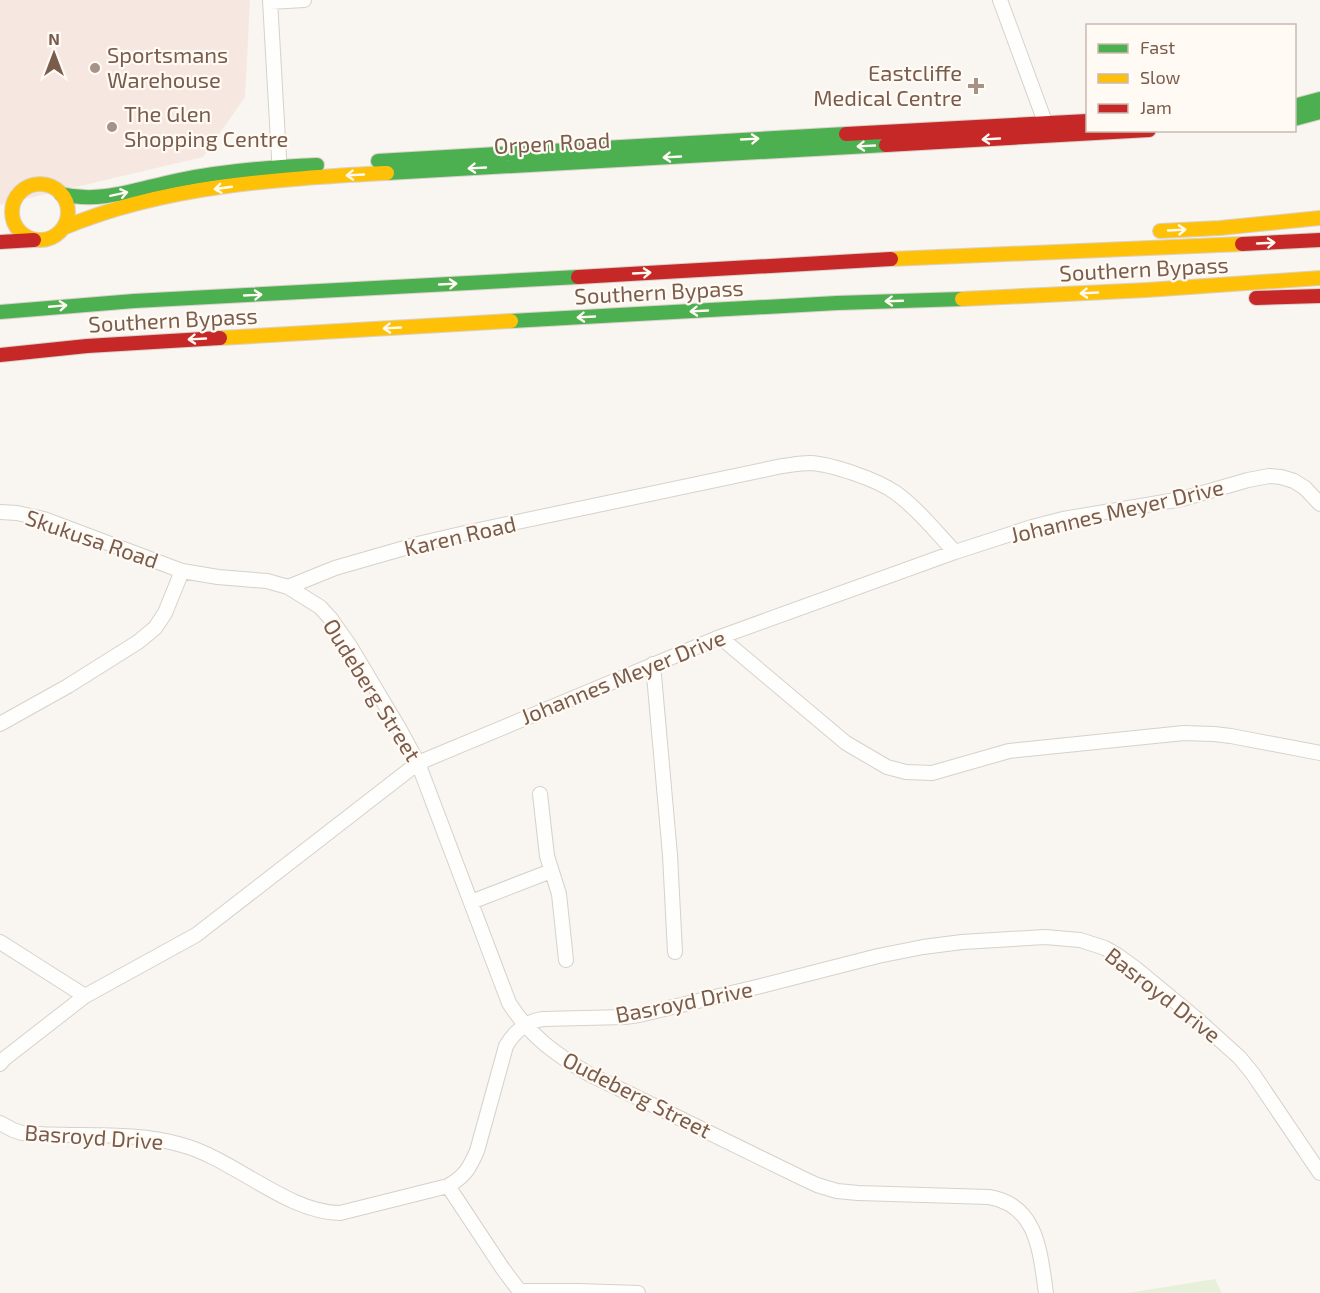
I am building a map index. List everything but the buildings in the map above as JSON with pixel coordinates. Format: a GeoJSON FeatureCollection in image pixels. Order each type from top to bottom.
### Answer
{"type":"FeatureCollection","features":[{"type":"Feature","properties":{"kind":"main road"},"geometry":{"type":"LineString","coordinates":[[1296,105],[1320,99]]}},
{"type":"Feature","properties":{"kind":"main road"},"geometry":{"type":"LineString","coordinates":[[1296,118],[1320,112]]}},
{"type":"Feature","properties":{"kind":"main road"},"geometry":{"type":"LineString","coordinates":[[1047,130],[1086,121]]}},
{"type":"Feature","properties":{"kind":"main road"},"geometry":{"type":"LineString","coordinates":[[1047,130],[1086,130]]}},
{"type":"Feature","properties":{"kind":"main road","name":"Orpen Road"},"geometry":{"type":"LineString","coordinates":[[61,194],[94,198],[177,181],[534,151],[1047,130]]}},
{"type":"Feature","properties":{"kind":"main road","name":"Orpen Road"},"geometry":{"type":"LineString","coordinates":[[63,228],[85,218],[131,205],[280,173]]}},
{"type":"Feature","properties":{"kind":"main road"},"geometry":{"type":"LineString","coordinates":[[0,242],[44,240],[53,237],[63,228],[68,215],[68,205],[58,190],[50,185],[32,185],[23,189],[13,204],[11,213],[13,222],[25,236],[34,240]]}},
{"type":"Feature","properties":{"kind":"main road"},"geometry":{"type":"LineString","coordinates":[[0,215],[13,204]]}},
{"type":"Feature","properties":{"kind":"main road"},"geometry":{"type":"LineString","coordinates":[[1149,232],[1220,228],[1320,218]]}},
{"type":"Feature","properties":{"kind":"main road"},"geometry":{"type":"LineString","coordinates":[[1081,252],[1103,237]]}},
{"type":"Feature","properties":{"kind":"main road","name":"Southern Bypass"},"geometry":{"type":"LineString","coordinates":[[0,312],[134,301],[929,258],[1320,240]]}},
{"type":"Feature","properties":{"kind":"main road","name":"Southern Bypass"},"geometry":{"type":"LineString","coordinates":[[0,355],[171,340],[837,303],[1148,290],[1320,278]]}},
{"type":"Feature","properties":{"kind":"main road"},"geometry":{"type":"LineString","coordinates":[[1148,290],[1224,298]]}},
{"type":"Feature","properties":{"kind":"main road"},"geometry":{"type":"LineString","coordinates":[[1244,298],[1320,296]]}},
{"type":"Feature","properties":{"kind":"street"},"geometry":{"type":"LineString","coordinates":[[280,173],[270,1],[304,0]]}},
{"type":"Feature","properties":{"kind":"street"},"geometry":{"type":"LineString","coordinates":[[1000,0],[1047,130]]}},
{"type":"Feature","properties":{"kind":"street","name":"Karen Road"},"geometry":{"type":"LineString","coordinates":[[288,586],[335,568],[422,543],[782,466],[808,463],[845,471],[890,489],[908,503],[955,552]]}},
{"type":"Feature","properties":{"kind":"street","name":"Johannes Meyer Drive"},"geometry":{"type":"LineString","coordinates":[[0,1064],[85,996],[196,934],[418,763],[720,637],[955,552],[1047,523],[1182,499],[1269,476],[1294,481],[1305,488],[1320,504]]}},
{"type":"Feature","properties":{"kind":"street","name":"Skukusa Road"},"geometry":{"type":"LineString","coordinates":[[0,512],[45,519],[182,571]]}},
{"type":"Feature","properties":{"kind":"street"},"geometry":{"type":"LineString","coordinates":[[0,724],[68,686],[138,642],[154,628],[165,613],[182,571],[267,581],[288,586]]}},
{"type":"Feature","properties":{"kind":"street","name":"Oudeberg Street"},"geometry":{"type":"LineString","coordinates":[[288,586],[320,607],[331,619],[350,646],[418,763],[505,994],[512,1009],[524,1025],[549,1048],[588,1074],[817,1185],[837,1191],[858,1193],[988,1197],[1010,1204],[1025,1217],[1034,1232],[1042,1262],[1046,1293]]}},
{"type":"Feature","properties":{"kind":"street"},"geometry":{"type":"LineString","coordinates":[[720,637],[846,743],[887,767],[906,772],[932,773],[1009,751],[1184,733],[1231,736],[1320,753]]}},
{"type":"Feature","properties":{"kind":"street"},"geometry":{"type":"LineString","coordinates":[[653,664],[670,855],[675,952]]}},
{"type":"Feature","properties":{"kind":"street"},"geometry":{"type":"LineString","coordinates":[[540,794],[551,871],[559,894],[566,960]]}},
{"type":"Feature","properties":{"kind":"street"},"geometry":{"type":"LineString","coordinates":[[471,902],[551,871]]}},
{"type":"Feature","properties":{"kind":"street","name":"Basroyd Drive"},"geometry":{"type":"LineString","coordinates":[[0,1123],[13,1131],[22,1133],[150,1138],[183,1145],[224,1162],[293,1201],[334,1213],[351,1211],[448,1186],[460,1179],[471,1166],[477,1151],[506,1046],[524,1025],[533,1021],[639,1015],[923,947],[1045,937],[1080,940],[1105,948],[1117,955],[1198,1020],[1240,1058],[1253,1074],[1320,1173]]}},
{"type":"Feature","properties":{"kind":"street"},"geometry":{"type":"LineString","coordinates":[[0,942],[85,996]]}},
{"type":"Feature","properties":{"kind":"street"},"geometry":{"type":"LineString","coordinates":[[448,1186],[520,1292],[638,1293]]}},
{"type":"Feature","properties":{"kind":"shaded area","name":"The Glen Shopping Centre"},"geometry":{"type":"Polygon","coordinates":[[[0,0],[250,0],[245,97],[203,157],[0,205],[0,0]]]}},
{"type":"Feature","properties":{"kind":"green space"},"geometry":{"type":"Polygon","coordinates":[[[1215,1279],[1222,1293],[1128,1293],[1215,1279]]]}},
{"type":"Feature","properties":{"kind":"traffic: fast"},"geometry":{"type":"LineString","coordinates":[[1296,105],[1320,99]]}},
{"type":"Feature","properties":{"kind":"traffic: fast"},"geometry":{"type":"LineString","coordinates":[[1296,118],[1320,112]]}},
{"type":"Feature","properties":{"kind":"traffic: fast"},"geometry":{"type":"LineString","coordinates":[[378,161],[846,134]]}},
{"type":"Feature","properties":{"kind":"traffic: fast"},"geometry":{"type":"LineString","coordinates":[[387,173],[886,145]]}},
{"type":"Feature","properties":{"kind":"traffic: fast"},"geometry":{"type":"LineString","coordinates":[[61,194],[76,197],[106,196],[213,174],[317,165]]}},
{"type":"Feature","properties":{"kind":"traffic: fast"},"geometry":{"type":"LineString","coordinates":[[0,312],[134,301],[578,277]]}},
{"type":"Feature","properties":{"kind":"traffic: fast"},"geometry":{"type":"LineString","coordinates":[[511,321],[837,303],[962,299]]}},
{"type":"Feature","properties":{"kind":"traffic: slow"},"geometry":{"type":"LineString","coordinates":[[63,228],[141,202],[182,193],[263,182],[387,173]]}},
{"type":"Feature","properties":{"kind":"traffic: slow"},"geometry":{"type":"LineString","coordinates":[[34,184],[46,184],[60,192],[68,206],[68,212],[66,223],[60,232],[46,240],[34,240],[17,228],[12,218],[12,206],[24,189],[34,184]]}},
{"type":"Feature","properties":{"kind":"traffic: slow"},"geometry":{"type":"LineString","coordinates":[[1160,231],[1220,228],[1320,218]]}},
{"type":"Feature","properties":{"kind":"traffic: slow"},"geometry":{"type":"LineString","coordinates":[[891,259],[1242,244]]}},
{"type":"Feature","properties":{"kind":"traffic: slow"},"geometry":{"type":"LineString","coordinates":[[962,299],[1147,290],[1320,278]]}},
{"type":"Feature","properties":{"kind":"traffic: slow"},"geometry":{"type":"LineString","coordinates":[[220,338],[511,321]]}},
{"type":"Feature","properties":{"kind":"traffic: jam"},"geometry":{"type":"LineString","coordinates":[[846,134],[1086,121]]}},
{"type":"Feature","properties":{"kind":"traffic: jam"},"geometry":{"type":"LineString","coordinates":[[886,145],[1114,132]]}},
{"type":"Feature","properties":{"kind":"traffic: jam"},"geometry":{"type":"LineString","coordinates":[[0,242],[34,240]]}},
{"type":"Feature","properties":{"kind":"traffic: jam"},"geometry":{"type":"LineString","coordinates":[[1242,244],[1320,240]]}},
{"type":"Feature","properties":{"kind":"traffic: jam"},"geometry":{"type":"LineString","coordinates":[[578,277],[891,259]]}},
{"type":"Feature","properties":{"kind":"traffic: jam"},"geometry":{"type":"LineString","coordinates":[[1256,298],[1320,296]]}},
{"type":"Feature","properties":{"kind":"traffic: jam"},"geometry":{"type":"LineString","coordinates":[[0,355],[87,346],[220,338]]}},
{"type":"Feature","properties":{"kind":"place","name":"Sportsmans Warehouse"},"geometry":{"type":"Point","coordinates":[95,68]}},
{"type":"Feature","properties":{"kind":"place","name":"Eastcliffe Medical Centre"},"geometry":{"type":"Point","coordinates":[976,86]}},
{"type":"Feature","properties":{"kind":"place","name":"The Glen Shopping Centre"},"geometry":{"type":"Point","coordinates":[112,127]}}]}
